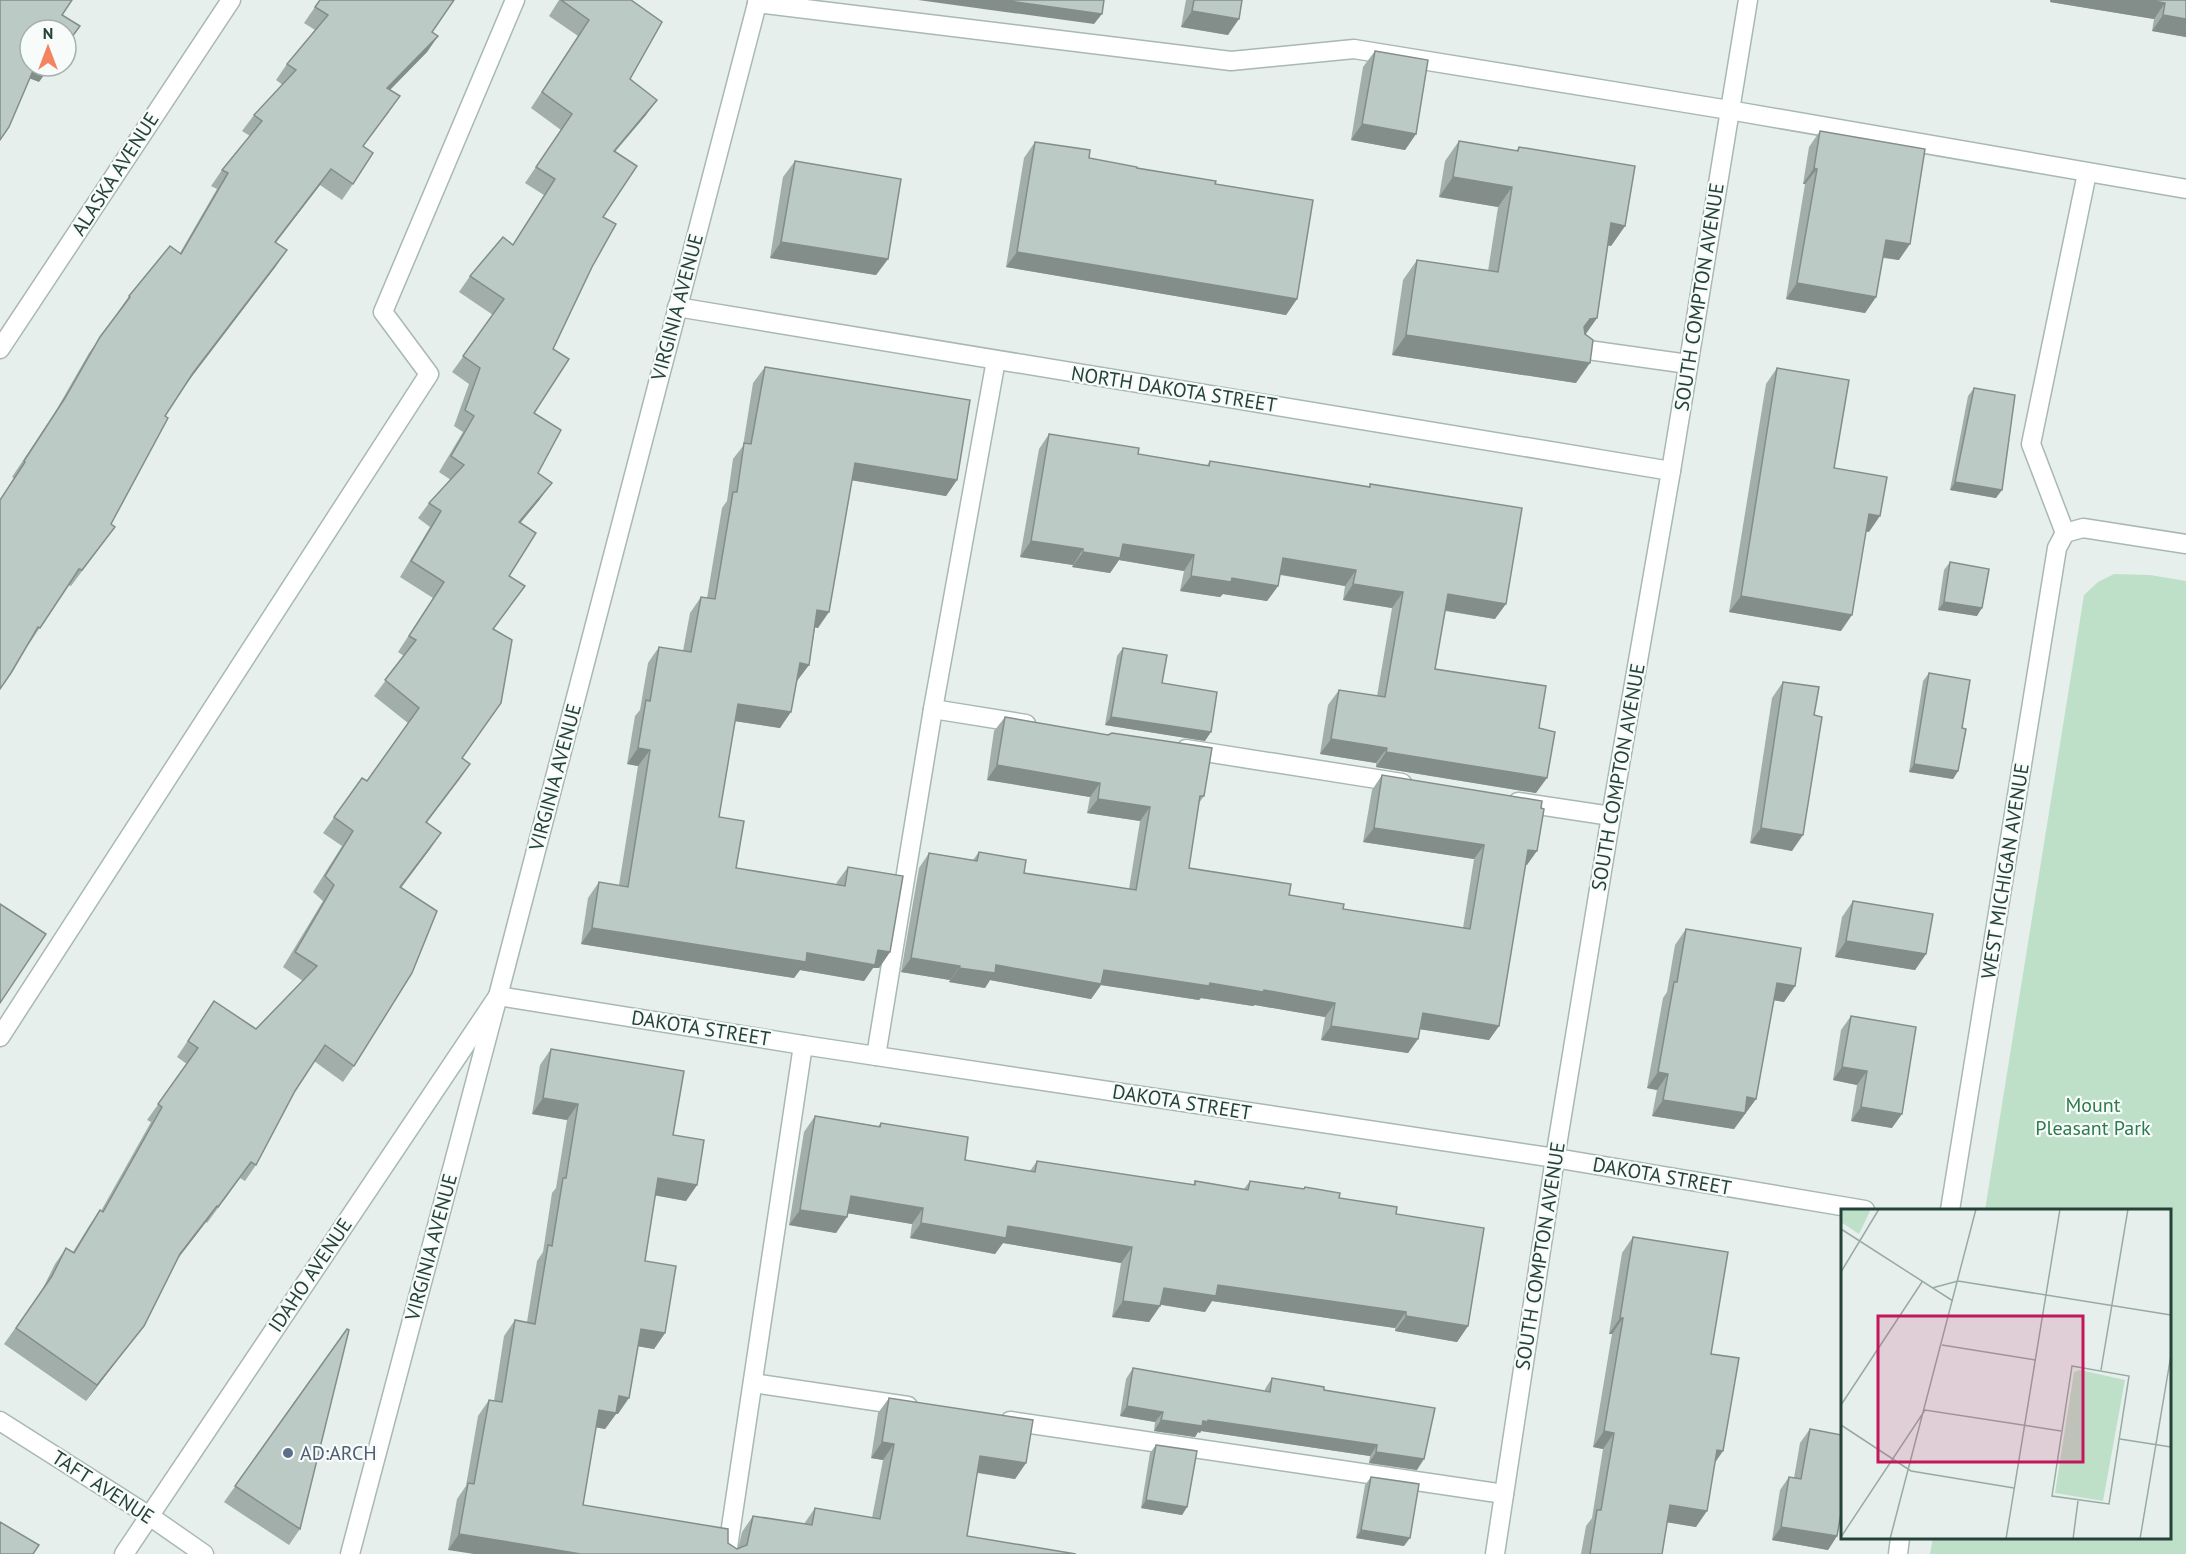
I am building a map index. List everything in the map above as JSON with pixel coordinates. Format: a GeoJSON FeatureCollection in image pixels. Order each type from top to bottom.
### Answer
{"type":"FeatureCollection","features":[{"type":"Feature","properties":{"kind":"street","name":"ALASKA AVENUE"},"geometry":{"type":"LineString","coordinates":[[0,349],[231,0]]}},
{"type":"Feature","properties":{"kind":"street"},"geometry":{"type":"LineString","coordinates":[[0,1037],[429,374],[383,312],[515,0]]}},
{"type":"Feature","properties":{"kind":"street","name":"SOUTH COMPTON AVENUE"},"geometry":{"type":"LineString","coordinates":[[1495,1554],[1555,1158],[1748,0]]}},
{"type":"Feature","properties":{"kind":"street"},"geometry":{"type":"LineString","coordinates":[[757,2],[1231,61],[1354,49],[1729,110],[2186,189]]}},
{"type":"Feature","properties":{"kind":"street","name":"VIRGINIA AVENUE"},"geometry":{"type":"LineString","coordinates":[[350,1554],[757,2]]}},
{"type":"Feature","properties":{"kind":"street"},"geometry":{"type":"LineString","coordinates":[[2087,173],[2031,444],[2065,533],[2083,528],[2186,544]]}},
{"type":"Feature","properties":{"kind":"street","name":"NORTH DAKOTA STREET"},"geometry":{"type":"LineString","coordinates":[[677,307],[1671,471]]}},
{"type":"Feature","properties":{"kind":"street"},"geometry":{"type":"LineString","coordinates":[[1581,348],[1688,364]]}},
{"type":"Feature","properties":{"kind":"street"},"geometry":{"type":"LineString","coordinates":[[876,1056],[933,709],[996,360]]}},
{"type":"Feature","properties":{"kind":"street","name":"WEST MICHIGAN AVENUE"},"geometry":{"type":"LineString","coordinates":[[1950,1209],[2057,548],[2065,533]]}},
{"type":"Feature","properties":{"kind":"street"},"geometry":{"type":"LineString","coordinates":[[933,709],[1038,726]]}},
{"type":"Feature","properties":{"kind":"street"},"geometry":{"type":"LineString","coordinates":[[1166,746],[1424,787]]}},
{"type":"Feature","properties":{"kind":"street"},"geometry":{"type":"LineString","coordinates":[[1505,800],[1611,816]]}},
{"type":"Feature","properties":{"kind":"street","name":"DAKOTA STREET"},"geometry":{"type":"LineString","coordinates":[[498,996],[803,1045],[1555,1158],[1859,1209]]}},
{"type":"Feature","properties":{"kind":"street","name":"IDAHO AVENUE"},"geometry":{"type":"LineString","coordinates":[[124,1554],[498,996]]}},
{"type":"Feature","properties":{"kind":"street"},"geometry":{"type":"LineString","coordinates":[[728,1554],[803,1045]]}},
{"type":"Feature","properties":{"kind":"street"},"geometry":{"type":"LineString","coordinates":[[753,1383],[929,1409]]}},
{"type":"Feature","properties":{"kind":"street"},"geometry":{"type":"LineString","coordinates":[[987,1418],[1504,1494]]}},
{"type":"Feature","properties":{"kind":"street","name":"TAFT AVENUE"},"geometry":{"type":"LineString","coordinates":[[0,1421],[148,1515],[204,1554]]}},
{"type":"Feature","properties":{"kind":"street"},"geometry":{"type":"LineString","coordinates":[[1898,1554],[1900,1539]]}},
{"type":"Feature","properties":{"kind":"green space","name":"Mount Pleasant Park"},"geometry":{"type":"Polygon","coordinates":[[[2114,574],[2150,575],[2186,581],[2186,1554],[1930,1554],[1933,1539],[2171,1539],[2171,1209],[1985,1209],[2084,595],[2098,582],[2114,574]]]}},
{"type":"Feature","properties":{"kind":"building"},"geometry":{"type":"Polygon","coordinates":[[[0,0],[72,0],[62,15],[67,18],[18,18],[18,78],[30,78],[9,127],[0,140],[0,0]]]}},
{"type":"Feature","properties":{"kind":"building"},"geometry":{"type":"Polygon","coordinates":[[[320,0],[454,0],[432,32],[438,36],[387,88],[400,96],[363,146],[373,153],[353,184],[331,169],[275,242],[287,250],[193,373],[165,416],[168,418],[111,524],[115,527],[82,570],[79,569],[40,628],[38,627],[0,689],[0,500],[65,398],[100,337],[129,296],[170,246],[181,254],[228,173],[222,170],[262,121],[254,115],[296,70],[287,64],[328,15],[315,7],[320,0]]]}},
{"type":"Feature","properties":{"kind":"building"},"geometry":{"type":"Polygon","coordinates":[[[561,0],[631,0],[662,22],[630,79],[657,100],[614,151],[637,166],[603,217],[616,224],[592,267],[553,349],[569,359],[534,413],[561,430],[538,473],[552,483],[519,522],[536,533],[509,576],[525,586],[493,629],[512,640],[501,703],[462,758],[470,764],[426,822],[441,833],[400,887],[437,911],[412,973],[354,1066],[325,1045],[295,1091],[256,1165],[251,1162],[180,1254],[144,1326],[97,1385],[16,1328],[52,1276],[66,1248],[74,1253],[100,1210],[103,1212],[162,1107],[158,1104],[198,1048],[188,1041],[214,1001],[256,1029],[317,966],[295,952],[334,885],[325,876],[353,831],[334,817],[362,778],[367,781],[419,708],[385,680],[416,640],[409,636],[444,582],[411,561],[441,511],[429,503],[464,465],[451,456],[474,416],[465,410],[480,368],[463,356],[504,299],[470,276],[503,237],[513,245],[555,179],[536,167],[572,114],[542,92],[589,20],[561,0]]]}},
{"type":"Feature","properties":{"kind":"building"},"geometry":{"type":"Polygon","coordinates":[[[1002,0],[1104,0],[1102,14],[1002,0]]]}},
{"type":"Feature","properties":{"kind":"building"},"geometry":{"type":"Polygon","coordinates":[[[1194,0],[1242,0],[1239,19],[1192,11],[1194,0]]]}},
{"type":"Feature","properties":{"kind":"building"},"geometry":{"type":"Polygon","coordinates":[[[2149,0],[2186,0],[2186,19],[2163,15],[2165,3],[2149,0]]]}},
{"type":"Feature","properties":{"kind":"building"},"geometry":{"type":"Polygon","coordinates":[[[1375,51],[1428,60],[1416,134],[1362,124],[1375,51]]]}},
{"type":"Feature","properties":{"kind":"building"},"geometry":{"type":"Polygon","coordinates":[[[1820,131],[1925,149],[1910,244],[1886,240],[1876,297],[1797,283],[1817,169],[1814,168],[1820,131]]]}},
{"type":"Feature","properties":{"kind":"building"},"geometry":{"type":"Polygon","coordinates":[[[1459,141],[1518,151],[1519,147],[1635,166],[1625,226],[1611,223],[1597,318],[1590,319],[1584,327],[1585,334],[1593,340],[1590,363],[1406,335],[1417,260],[1498,272],[1512,187],[1453,177],[1459,141]]]}},
{"type":"Feature","properties":{"kind":"building"},"geometry":{"type":"Polygon","coordinates":[[[1035,142],[1090,150],[1089,158],[1216,181],[1215,184],[1313,200],[1297,299],[1017,252],[1035,142]]]}},
{"type":"Feature","properties":{"kind":"building"},"geometry":{"type":"Polygon","coordinates":[[[795,161],[901,179],[888,259],[781,242],[795,161]]]}},
{"type":"Feature","properties":{"kind":"building"},"geometry":{"type":"Polygon","coordinates":[[[765,367],[970,400],[957,480],[855,463],[829,612],[817,610],[809,665],[800,663],[791,712],[738,704],[719,817],[744,821],[736,868],[845,886],[848,867],[903,876],[890,952],[878,950],[875,965],[807,953],[806,962],[592,928],[599,882],[628,887],[650,750],[638,748],[646,700],[650,701],[659,647],[691,652],[701,597],[715,599],[733,492],[737,492],[744,443],[751,444],[765,367]]]}},
{"type":"Feature","properties":{"kind":"building"},"geometry":{"type":"Polygon","coordinates":[[[1777,368],[1849,380],[1834,468],[1887,477],[1880,516],[1869,514],[1852,615],[1741,596],[1777,368]]]}},
{"type":"Feature","properties":{"kind":"building"},"geometry":{"type":"Polygon","coordinates":[[[1974,388],[2015,395],[2002,490],[1955,482],[1974,388]]]}},
{"type":"Feature","properties":{"kind":"building"},"geometry":{"type":"Polygon","coordinates":[[[1049,434],[1139,448],[1138,454],[1209,466],[1210,461],[1370,487],[1370,484],[1522,508],[1506,604],[1448,594],[1435,669],[1546,686],[1539,728],[1555,732],[1547,778],[1386,752],[1387,748],[1331,739],[1339,690],[1385,697],[1403,592],[1353,584],[1356,570],[1283,558],[1278,586],[1232,578],[1231,582],[1191,576],[1194,555],[1123,544],[1120,558],[1083,552],[1083,549],[1031,541],[1049,434]]]}},
{"type":"Feature","properties":{"kind":"building"},"geometry":{"type":"Polygon","coordinates":[[[1950,562],[1989,569],[1982,608],[1944,602],[1950,562]]]}},
{"type":"Feature","properties":{"kind":"building"},"geometry":{"type":"Polygon","coordinates":[[[1123,648],[1167,655],[1162,683],[1217,692],[1211,732],[1111,717],[1123,648]]]}},
{"type":"Feature","properties":{"kind":"building"},"geometry":{"type":"Polygon","coordinates":[[[1929,673],[1970,680],[1962,728],[1966,729],[1958,771],[1914,764],[1929,673]]]}},
{"type":"Feature","properties":{"kind":"building"},"geometry":{"type":"Polygon","coordinates":[[[1783,682],[1819,687],[1814,715],[1822,717],[1803,835],[1761,828],[1783,682]]]}},
{"type":"Feature","properties":{"kind":"building"},"geometry":{"type":"Polygon","coordinates":[[[1005,717],[1108,735],[1112,733],[1212,748],[1204,796],[1200,796],[1189,868],[1291,884],[1289,895],[1344,904],[1343,909],[1470,929],[1484,845],[1374,828],[1382,775],[1542,801],[1541,808],[1544,809],[1537,851],[1528,850],[1499,1026],[1423,1013],[1418,1039],[1331,1026],[1335,1003],[1264,990],[1263,992],[1210,983],[1209,986],[1104,970],[1101,984],[996,965],[995,973],[911,958],[929,853],[977,861],[979,852],[1026,860],[1024,873],[1136,890],[1150,807],[1098,799],[1100,783],[997,765],[1005,717]]]}},
{"type":"Feature","properties":{"kind":"building"},"geometry":{"type":"Polygon","coordinates":[[[1853,901],[1933,914],[1926,954],[1846,941],[1853,901]]]}},
{"type":"Feature","properties":{"kind":"building"},"geometry":{"type":"Polygon","coordinates":[[[0,904],[46,934],[0,1003],[0,904]]]}},
{"type":"Feature","properties":{"kind":"building"},"geometry":{"type":"Polygon","coordinates":[[[1686,929],[1801,948],[1795,986],[1777,983],[1756,1099],[1747,1097],[1745,1113],[1663,1100],[1668,1074],[1658,1072],[1686,929]]]}},
{"type":"Feature","properties":{"kind":"building"},"geometry":{"type":"Polygon","coordinates":[[[1851,1016],[1916,1027],[1902,1114],[1861,1107],[1867,1071],[1842,1067],[1851,1016]]]}},
{"type":"Feature","properties":{"kind":"building"},"geometry":{"type":"Polygon","coordinates":[[[551,1049],[684,1071],[673,1135],[704,1140],[697,1185],[658,1178],[645,1261],[676,1266],[665,1333],[641,1329],[629,1398],[619,1396],[616,1413],[599,1410],[583,1505],[728,1529],[728,1543],[737,1549],[747,1545],[753,1516],[812,1525],[815,1508],[880,1519],[894,1444],[882,1442],[889,1398],[1033,1420],[1026,1463],[980,1456],[967,1536],[1076,1554],[581,1554],[459,1534],[468,1483],[474,1484],[489,1400],[502,1402],[515,1320],[535,1324],[548,1245],[552,1246],[563,1178],[566,1178],[578,1104],[543,1098],[551,1049]]]}},
{"type":"Feature","properties":{"kind":"building"},"geometry":{"type":"Polygon","coordinates":[[[815,1116],[880,1127],[881,1123],[968,1137],[965,1160],[1035,1172],[1037,1161],[1195,1185],[1195,1181],[1248,1190],[1250,1181],[1304,1189],[1305,1187],[1340,1193],[1339,1198],[1397,1207],[1396,1214],[1484,1228],[1468,1326],[1406,1316],[1406,1312],[1218,1285],[1216,1296],[1164,1288],[1160,1306],[1123,1301],[1132,1247],[1008,1226],[1006,1238],[921,1223],[923,1208],[851,1196],[847,1217],[800,1210],[815,1116]]]}},
{"type":"Feature","properties":{"kind":"building"},"geometry":{"type":"Polygon","coordinates":[[[1633,1237],[1728,1252],[1711,1354],[1739,1358],[1723,1451],[1717,1450],[1707,1511],[1670,1505],[1662,1554],[1590,1554],[1597,1510],[1601,1510],[1614,1433],[1604,1431],[1623,1318],[1620,1318],[1633,1237]]]}},
{"type":"Feature","properties":{"kind":"building"},"geometry":{"type":"Polygon","coordinates":[[[347,1329],[349,1330],[300,1529],[235,1486],[347,1329]]]}},
{"type":"Feature","properties":{"kind":"building"},"geometry":{"type":"Polygon","coordinates":[[[1133,1368],[1270,1392],[1272,1378],[1324,1387],[1324,1390],[1435,1408],[1424,1459],[1376,1452],[1377,1445],[1208,1420],[1208,1422],[1203,1421],[1202,1426],[1161,1420],[1163,1412],[1127,1406],[1133,1368]]]}},
{"type":"Feature","properties":{"kind":"building"},"geometry":{"type":"Polygon","coordinates":[[[1810,1429],[1841,1435],[1841,1513],[1837,1536],[1781,1527],[1789,1477],[1801,1479],[1810,1429]]]}},
{"type":"Feature","properties":{"kind":"building"},"geometry":{"type":"Polygon","coordinates":[[[1156,1445],[1197,1451],[1187,1507],[1146,1500],[1156,1445]]]}},
{"type":"Feature","properties":{"kind":"building"},"geometry":{"type":"Polygon","coordinates":[[[1371,1477],[1419,1484],[1410,1538],[1361,1530],[1371,1477]]]}},
{"type":"Feature","properties":{"kind":"building"},"geometry":{"type":"Polygon","coordinates":[[[0,1522],[39,1545],[33,1554],[0,1554],[0,1522]]]}},
{"type":"Feature","properties":{"kind":"place","name":"AD:ARCH"},"geometry":{"type":"Point","coordinates":[288,1453]}}]}
